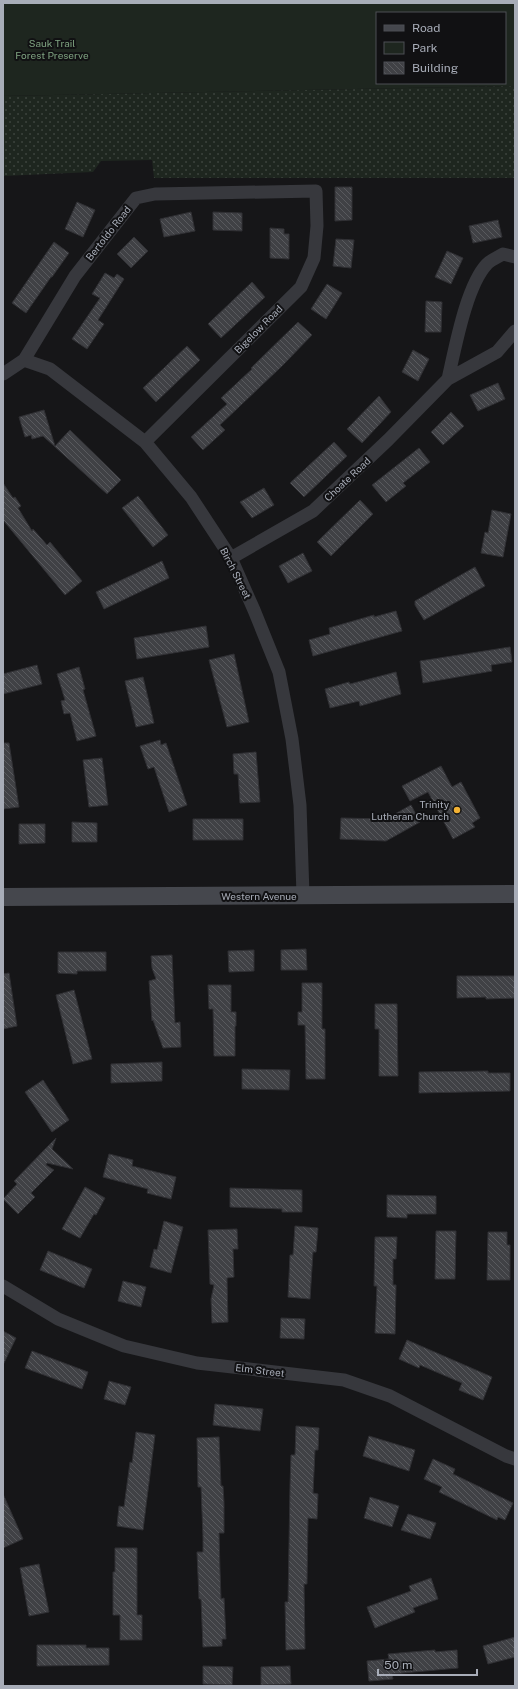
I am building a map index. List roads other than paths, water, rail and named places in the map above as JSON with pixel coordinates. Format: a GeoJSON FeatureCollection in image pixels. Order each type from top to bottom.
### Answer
{"type":"FeatureCollection","features":[{"type":"Feature","properties":{"kind":"main road","name":"Western Avenue"},"geometry":{"type":"LineString","coordinates":[[3,896],[515,894]]}},
{"type":"Feature","properties":{"kind":"street","name":"Bertoldo Road"},"geometry":{"type":"LineString","coordinates":[[24,360],[75,276],[136,198],[155,194],[316,191]]}},
{"type":"Feature","properties":{"kind":"street","name":"Bigelow Road"},"geometry":{"type":"LineString","coordinates":[[145,442],[300,287],[314,258],[317,226],[316,191]]}},
{"type":"Feature","properties":{"kind":"street"},"geometry":{"type":"LineString","coordinates":[[448,379],[461,325],[477,278],[488,263],[503,254],[515,257]]}},
{"type":"Feature","properties":{"kind":"street","name":"Choate Road"},"geometry":{"type":"LineString","coordinates":[[231,558],[313,511],[388,440],[448,379],[497,352],[515,331]]}},
{"type":"Feature","properties":{"kind":"street"},"geometry":{"type":"LineString","coordinates":[[3,374],[24,360]]}},
{"type":"Feature","properties":{"kind":"street","name":"Birch Street"},"geometry":{"type":"LineString","coordinates":[[24,360],[50,369],[145,442],[191,498],[231,558],[279,672],[292,741],[300,805],[303,895]]}},
{"type":"Feature","properties":{"kind":"street","name":"Elm Street"},"geometry":{"type":"LineString","coordinates":[[3,1286],[58,1319],[124,1346],[196,1363],[344,1380],[390,1396],[506,1456],[515,1459]]}},
{"type":"Feature","properties":{"kind":"place","name":"Trinity Lutheran Church"},"geometry":{"type":"Point","coordinates":[457,810]}},
{"type":"Feature","properties":{"kind":"park label","name":"Sauk Trail Forest Preserve"},"geometry":{"type":"Point","coordinates":[52,48]}}]}
